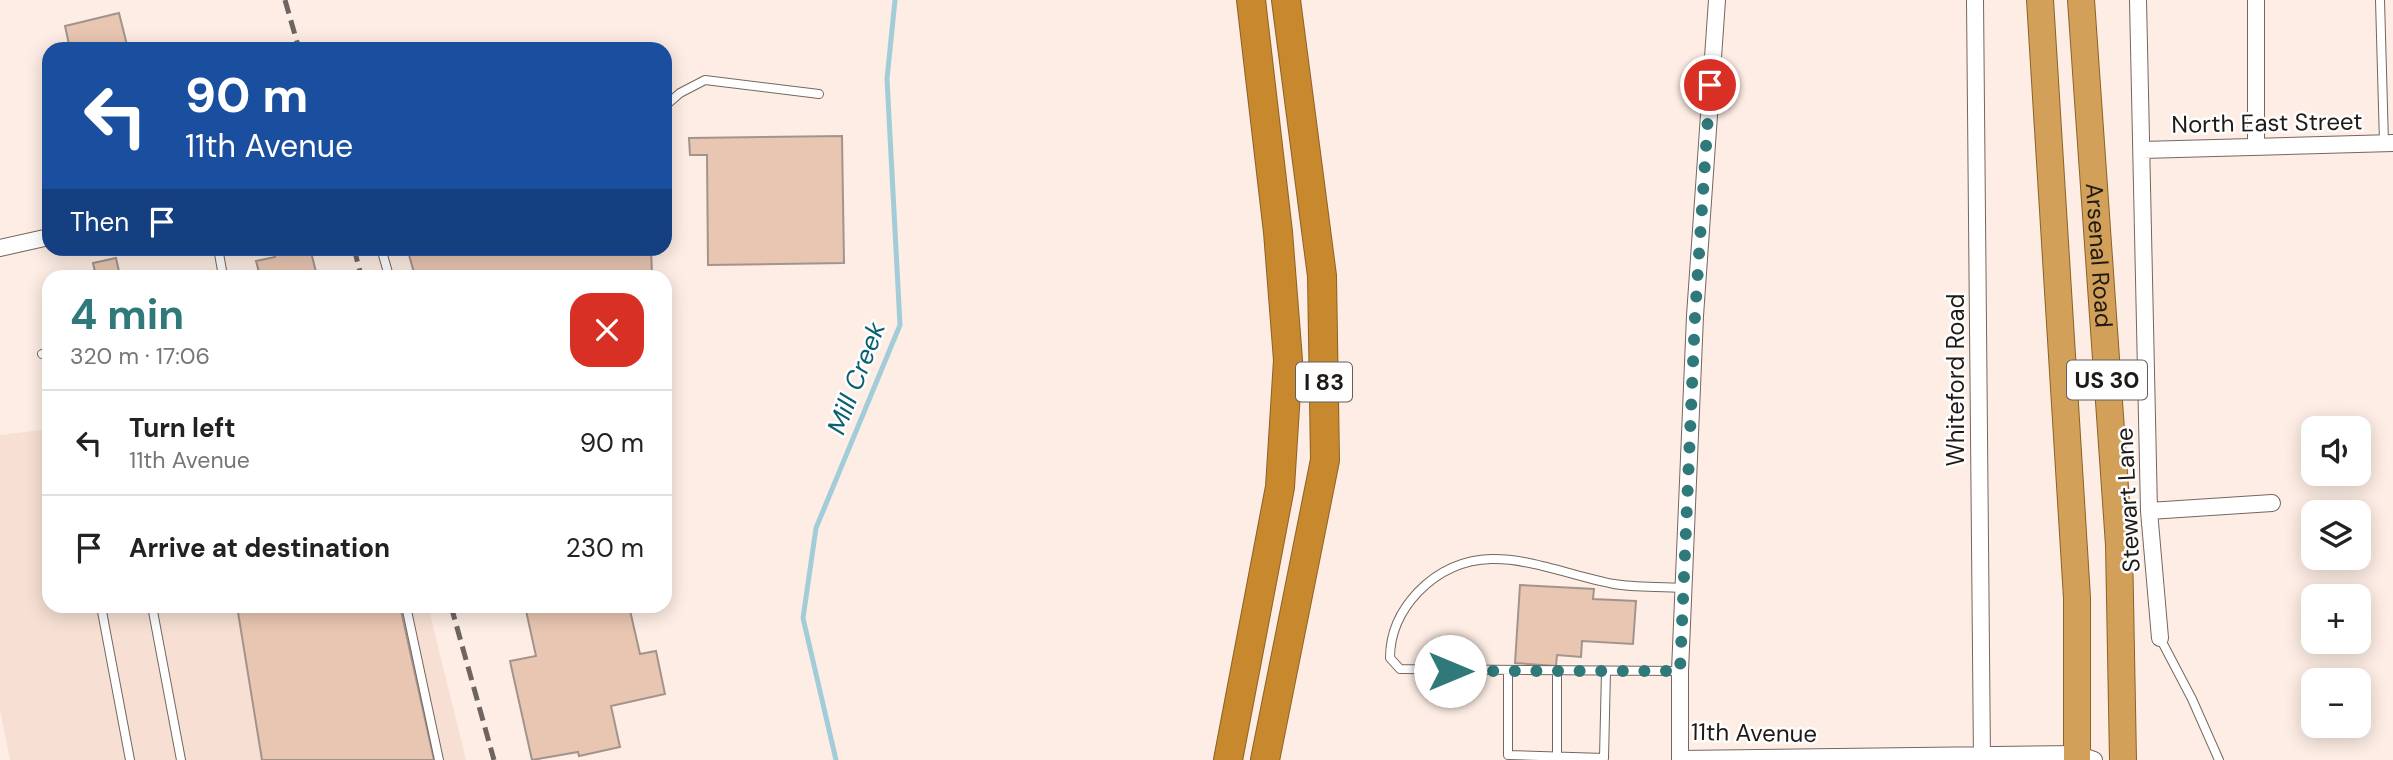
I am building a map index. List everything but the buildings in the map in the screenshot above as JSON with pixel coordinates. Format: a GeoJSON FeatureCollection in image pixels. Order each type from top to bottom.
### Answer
{"type":"FeatureCollection","features":[{"type":"Feature","properties":{"kind":"highway","name":"I 83"},"geometry":{"type":"LineString","coordinates":[[1228,760],[1280,487],[1288,360],[1278,232],[1251,0]]}},
{"type":"Feature","properties":{"kind":"highway","name":"I 83"},"geometry":{"type":"LineString","coordinates":[[1265,760],[1325,460],[1322,276],[1286,0]]}},
{"type":"Feature","properties":{"kind":"highway","name":"Arsenal Road"},"geometry":{"type":"LineString","coordinates":[[2040,0],[2077,598],[2082,758]]}},
{"type":"Feature","properties":{"kind":"highway","name":"Arsenal Road"},"geometry":{"type":"LineString","coordinates":[[2081,0],[2119,545],[2123,760]]}},
{"type":"Feature","properties":{"kind":"street","name":"11th Avenue"},"geometry":{"type":"LineString","coordinates":[[1717,0],[1695,316],[1680,671],[1680,759],[2082,758]]}},
{"type":"Feature","properties":{"kind":"street","name":"Whiteford Road"},"geometry":{"type":"LineString","coordinates":[[1975,0],[1982,758]]}},
{"type":"Feature","properties":{"kind":"street","name":"Stewart Lane"},"geometry":{"type":"LineString","coordinates":[[2138,0],[2149,511],[2160,638]]}},
{"type":"Feature","properties":{"kind":"street"},"geometry":{"type":"LineString","coordinates":[[2256,0],[2256,145]]}},
{"type":"Feature","properties":{"kind":"street","name":"North East Street"},"geometry":{"type":"LineString","coordinates":[[2142,150],[2388,143]]}},
{"type":"Feature","properties":{"kind":"street"},"geometry":{"type":"LineString","coordinates":[[0,248],[42,239]]}},
{"type":"Feature","properties":{"kind":"street"},"geometry":{"type":"LineString","coordinates":[[2149,511],[2272,503]]}},
{"type":"Feature","properties":{"kind":"lane"},"geometry":{"type":"LineString","coordinates":[[2380,0],[2388,143]]}},
{"type":"Feature","properties":{"kind":"lane"},"geometry":{"type":"LineString","coordinates":[[672,100],[705,80],[819,94]]}},
{"type":"Feature","properties":{"kind":"lane"},"geometry":{"type":"LineString","coordinates":[[1680,671],[1401,669],[1390,658],[1390,636],[1411,600],[1433,577],[1465,562],[1494,558],[1527,561],[1616,584],[1684,588]]}},
{"type":"Feature","properties":{"kind":"lane"},"geometry":{"type":"LineString","coordinates":[[103,613],[130,760]]}},
{"type":"Feature","properties":{"kind":"lane"},"geometry":{"type":"LineString","coordinates":[[153,613],[181,760]]}},
{"type":"Feature","properties":{"kind":"lane"},"geometry":{"type":"LineString","coordinates":[[408,613],[439,760]]}},
{"type":"Feature","properties":{"kind":"lane"},"geometry":{"type":"LineString","coordinates":[[2160,638],[2192,699],[2219,760]]}},
{"type":"Feature","properties":{"kind":"lane"},"geometry":{"type":"LineString","coordinates":[[1508,671],[1508,755],[1604,758],[1606,671]]}},
{"type":"Feature","properties":{"kind":"lane"},"geometry":{"type":"LineString","coordinates":[[1557,671],[1557,757]]}},
{"type":"Feature","properties":{"kind":"shaded area"},"geometry":{"type":"Polygon","coordinates":[[[42,430],[42,613],[430,613],[466,760],[10,760],[0,710],[0,435],[42,430]]]}},
{"type":"Feature","properties":{"kind":"waterway","name":"Mill Creek"},"geometry":{"type":"LineString","coordinates":[[836,760],[803,618],[816,528],[900,325],[887,79],[895,0]]}},
{"type":"Feature","properties":{"kind":"railway"},"geometry":{"type":"LineString","coordinates":[[285,0],[297,42]]}},
{"type":"Feature","properties":{"kind":"railway"},"geometry":{"type":"LineString","coordinates":[[356,256],[360,270]]}},
{"type":"Feature","properties":{"kind":"railway"},"geometry":{"type":"LineString","coordinates":[[453,613],[494,760]]}},
{"type":"Feature","properties":{"kind":"route"},"geometry":{"type":"LineString","coordinates":[[1450,671],[1680,671],[1695,316],[1710,85]]}}]}
